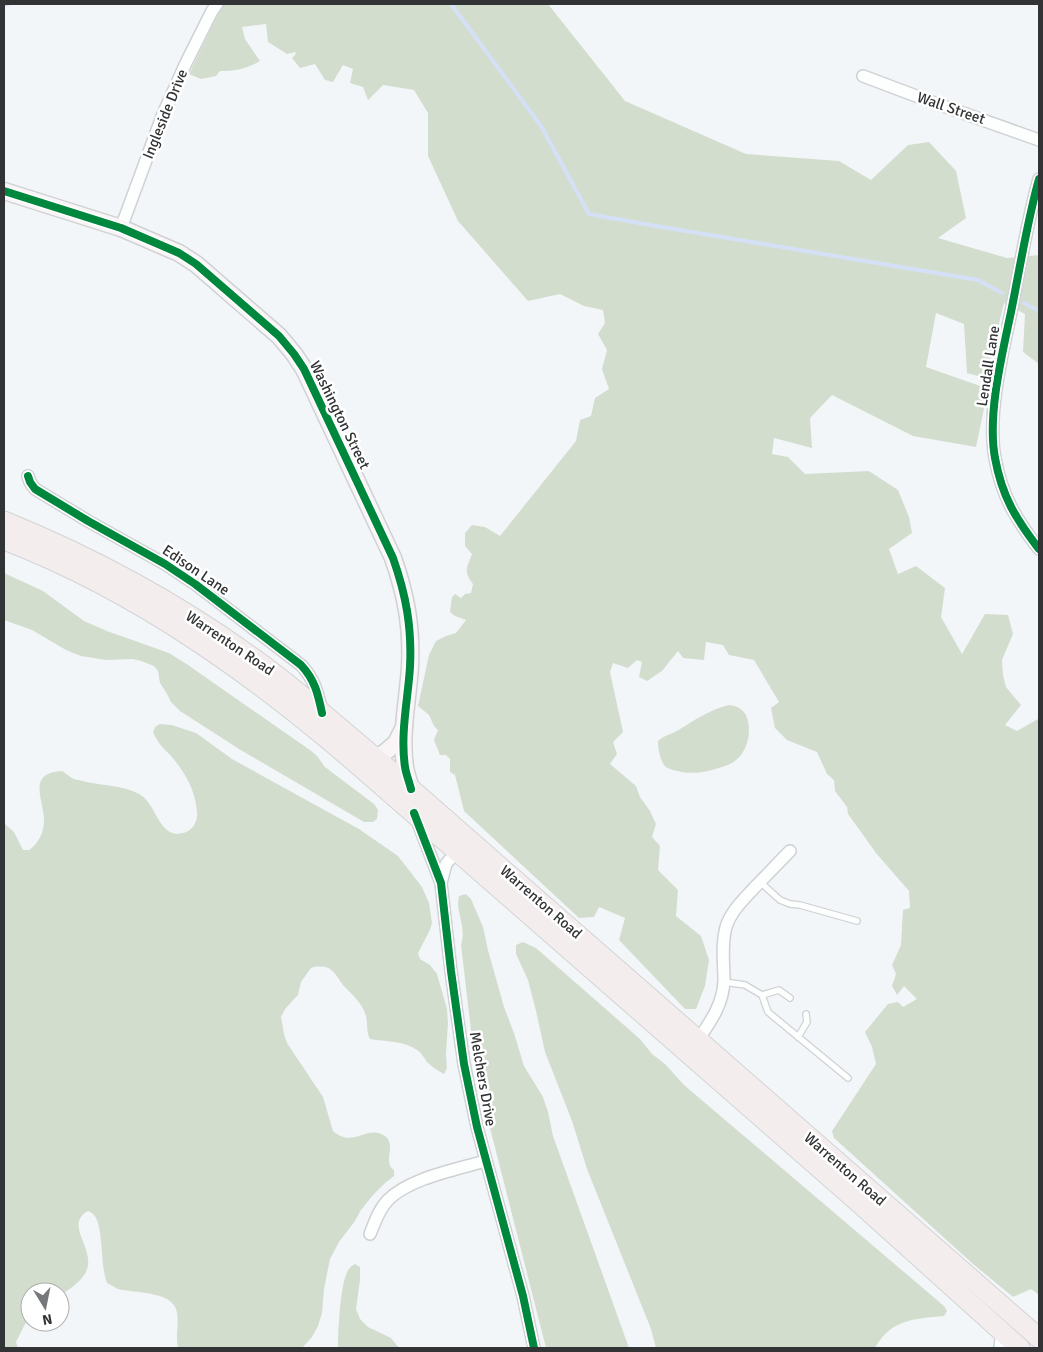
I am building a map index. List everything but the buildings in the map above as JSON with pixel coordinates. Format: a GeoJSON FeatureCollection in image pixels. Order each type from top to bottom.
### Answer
{"type":"FeatureCollection","features":[{"type":"Feature","properties":{"kind":"main road","name":"Warrenton Road"},"geometry":{"type":"LineString","coordinates":[[4,521],[56,543],[138,586],[200,622],[275,674],[377,759],[1039,1338]]}},
{"type":"Feature","properties":{"kind":"main road","name":"Warrenton Road"},"geometry":{"type":"LineString","coordinates":[[4,540],[102,584],[138,604],[234,666],[290,708],[414,813],[858,1202],[1001,1340],[1020,1348]]}},
{"type":"Feature","properties":{"kind":"street","name":"Ingleside Drive"},"geometry":{"type":"LineString","coordinates":[[121,228],[163,114],[185,65],[217,4]]}},
{"type":"Feature","properties":{"kind":"street","name":"Wall Street"},"geometry":{"type":"LineString","coordinates":[[863,76],[1039,140]]}},
{"type":"Feature","properties":{"kind":"street","name":"Lendall Lane"},"geometry":{"type":"LineString","coordinates":[[1039,179],[998,379],[993,432],[1000,480],[1009,504],[1021,525],[1039,549]]}},
{"type":"Feature","properties":{"kind":"street","name":"Washington Street"},"geometry":{"type":"LineString","coordinates":[[4,191],[121,228],[179,253],[196,264],[279,336],[294,354],[304,369],[393,558],[402,584],[410,632],[410,666],[404,728],[405,767],[411,789]]}},
{"type":"Feature","properties":{"kind":"street","name":"Edison Lane"},"geometry":{"type":"LineString","coordinates":[[28,476],[35,489],[165,564],[195,584],[301,665],[308,672],[314,683],[322,713]]}},
{"type":"Feature","properties":{"kind":"street","name":"Washington Street"},"geometry":{"type":"LineString","coordinates":[[377,759],[396,743],[404,728]]}},
{"type":"Feature","properties":{"kind":"street","name":"Melchers Drive"},"geometry":{"type":"LineString","coordinates":[[414,813],[441,883],[464,1064],[485,1161],[523,1296],[534,1348]]}},
{"type":"Feature","properties":{"kind":"street","name":"Melchers Drive"},"geometry":{"type":"LineString","coordinates":[[441,883],[446,864],[457,851]]}},
{"type":"Feature","properties":{"kind":"street"},"geometry":{"type":"LineString","coordinates":[[698,1040],[712,1019],[719,1004],[724,982],[723,943],[726,926],[736,908],[790,851]]}},
{"type":"Feature","properties":{"kind":"street"},"geometry":{"type":"LineString","coordinates":[[370,1234],[383,1206],[408,1185],[485,1161]]}},
{"type":"Feature","properties":{"kind":"street"},"geometry":{"type":"LineString","coordinates":[[1001,1340],[1005,1307]]}},
{"type":"Feature","properties":{"kind":"lane"},"geometry":{"type":"LineString","coordinates":[[760,882],[780,900],[857,921]]}},
{"type":"Feature","properties":{"kind":"lane"},"geometry":{"type":"LineString","coordinates":[[724,982],[745,985],[762,995],[768,1012],[848,1078]]}},
{"type":"Feature","properties":{"kind":"lane"},"geometry":{"type":"LineString","coordinates":[[762,995],[779,990],[790,998]]}},
{"type":"Feature","properties":{"kind":"lane"},"geometry":{"type":"LineString","coordinates":[[798,1037],[808,1022],[806,1014]]}},
{"type":"Feature","properties":{"kind":"green space"},"geometry":{"type":"Polygon","coordinates":[[[223,4],[548,4],[625,101],[746,154],[839,161],[871,180],[908,145],[929,142],[956,171],[966,218],[938,238],[1007,258],[1039,255],[1039,364],[1023,352],[1025,314],[1004,303],[986,378],[967,373],[964,324],[936,313],[926,367],[983,387],[985,404],[976,447],[913,436],[832,395],[810,418],[812,448],[774,438],[772,454],[788,457],[805,474],[869,471],[898,490],[909,517],[912,533],[889,549],[898,574],[916,566],[945,588],[941,617],[962,654],[985,614],[1008,615],[1013,634],[1002,660],[1003,675],[1006,687],[1021,705],[1005,725],[1017,731],[1039,720],[1039,1295],[1031,1289],[1013,1297],[973,1264],[834,1138],[832,1131],[876,1064],[872,1047],[865,1032],[888,1004],[898,1002],[903,1007],[917,999],[904,986],[897,995],[892,986],[896,974],[892,965],[901,945],[903,910],[910,908],[909,891],[876,853],[848,814],[847,807],[835,791],[834,780],[827,774],[817,752],[787,740],[775,728],[771,708],[779,702],[754,660],[729,655],[723,645],[706,642],[704,660],[683,658],[678,651],[662,671],[647,681],[639,677],[642,662],[637,660],[628,668],[613,663],[610,672],[623,732],[613,742],[617,754],[610,764],[636,786],[640,797],[650,811],[656,824],[652,837],[660,846],[658,870],[678,890],[676,916],[701,936],[709,960],[705,986],[696,1009],[685,1009],[619,940],[625,918],[599,907],[594,917],[579,918],[464,811],[455,775],[450,772],[450,759],[446,755],[440,755],[434,740],[438,730],[429,715],[418,706],[429,655],[436,641],[456,633],[466,620],[450,612],[452,597],[455,594],[461,598],[465,594],[471,593],[473,584],[467,572],[467,566],[472,554],[465,546],[465,533],[472,525],[485,527],[500,536],[576,441],[580,420],[591,416],[595,398],[609,389],[602,369],[607,350],[598,334],[605,323],[603,310],[584,306],[560,294],[528,301],[458,221],[428,156],[428,113],[414,90],[383,85],[368,100],[363,87],[350,83],[353,69],[343,65],[333,82],[325,80],[315,64],[300,68],[292,58],[296,52],[287,54],[268,42],[266,24],[242,27],[245,39],[260,61],[240,69],[220,71],[216,76],[201,79],[189,74],[223,4]]]}},
{"type":"Feature","properties":{"kind":"green space"},"geometry":{"type":"Polygon","coordinates":[[[4,573],[43,591],[84,621],[169,653],[188,665],[310,750],[325,767],[374,804],[378,810],[377,819],[373,822],[364,822],[239,749],[180,711],[171,702],[160,683],[158,671],[154,666],[133,659],[106,660],[81,656],[66,650],[32,630],[4,620],[4,573]]]}},
{"type":"Feature","properties":{"kind":"green space"},"geometry":{"type":"Polygon","coordinates":[[[729,705],[736,707],[746,714],[748,721],[749,732],[747,742],[740,756],[729,764],[700,772],[683,772],[673,770],[664,765],[658,741],[708,713],[729,705]]]}},
{"type":"Feature","properties":{"kind":"green space"},"geometry":{"type":"Polygon","coordinates":[[[160,724],[172,725],[196,733],[232,759],[359,829],[398,856],[422,887],[429,903],[432,923],[418,953],[420,959],[430,965],[437,974],[447,1009],[447,1068],[444,1074],[440,1072],[427,1062],[419,1051],[406,1044],[370,1039],[366,1016],[362,1007],[334,972],[328,968],[311,968],[301,982],[298,995],[285,1009],[281,1017],[287,1043],[323,1097],[333,1131],[347,1138],[369,1133],[381,1134],[386,1137],[390,1146],[390,1166],[394,1170],[394,1176],[373,1195],[361,1210],[330,1259],[324,1289],[322,1313],[318,1326],[312,1337],[302,1348],[178,1348],[177,1314],[172,1303],[159,1296],[118,1289],[107,1283],[103,1267],[99,1228],[94,1215],[88,1211],[81,1217],[79,1223],[79,1230],[88,1263],[84,1276],[70,1289],[70,1282],[20,1282],[21,1332],[16,1342],[18,1348],[4,1348],[4,823],[14,832],[23,850],[29,850],[33,847],[42,833],[44,824],[40,782],[51,773],[62,771],[75,779],[125,788],[139,794],[148,802],[161,824],[170,832],[179,834],[188,831],[194,825],[197,817],[194,796],[181,768],[155,736],[153,732],[155,727],[160,724]]]}},
{"type":"Feature","properties":{"kind":"green space"},"geometry":{"type":"Polygon","coordinates":[[[466,894],[471,899],[483,927],[504,1007],[524,1066],[543,1097],[553,1136],[629,1348],[546,1348],[476,1073],[461,945],[463,931],[458,908],[459,896],[466,894]]]}},
{"type":"Feature","properties":{"kind":"green space"},"geometry":{"type":"Polygon","coordinates":[[[523,942],[536,948],[640,1039],[652,1054],[665,1064],[684,1085],[944,1306],[947,1311],[944,1316],[904,1322],[888,1331],[875,1348],[656,1348],[651,1329],[587,1169],[572,1121],[545,1052],[528,980],[516,954],[516,945],[523,942]]]}},
{"type":"Feature","properties":{"kind":"green space"},"geometry":{"type":"Polygon","coordinates":[[[355,1264],[360,1267],[356,1309],[360,1319],[368,1327],[391,1338],[399,1348],[338,1348],[343,1284],[349,1269],[355,1264]]]}},
{"type":"Feature","properties":{"kind":"waterway"},"geometry":{"type":"LineString","coordinates":[[4,5],[8,4]]}},
{"type":"Feature","properties":{"kind":"waterway"},"geometry":{"type":"LineString","coordinates":[[451,4],[541,126],[589,214],[978,280],[1002,293]]}},
{"type":"Feature","properties":{"kind":"waterway"},"geometry":{"type":"LineString","coordinates":[[1024,303],[1039,311]]}},
{"type":"Feature","properties":{"kind":"cycle path"},"geometry":{"type":"LineString","coordinates":[[1039,179],[1027,228],[1000,366],[993,423],[995,458],[1006,496],[1023,528],[1039,549]]}},
{"type":"Feature","properties":{"kind":"cycle path"},"geometry":{"type":"LineString","coordinates":[[4,191],[121,228],[179,253],[196,264],[279,336],[294,354],[304,369],[393,558],[401,585],[407,611],[410,638],[410,667],[403,742],[405,767],[411,789]]}},
{"type":"Feature","properties":{"kind":"cycle path"},"geometry":{"type":"LineString","coordinates":[[28,476],[35,489],[165,564],[195,584],[301,665],[310,676],[322,713]]}},
{"type":"Feature","properties":{"kind":"cycle path"},"geometry":{"type":"LineString","coordinates":[[414,813],[441,883],[464,1064],[477,1127],[523,1296],[534,1348]]}}]}
